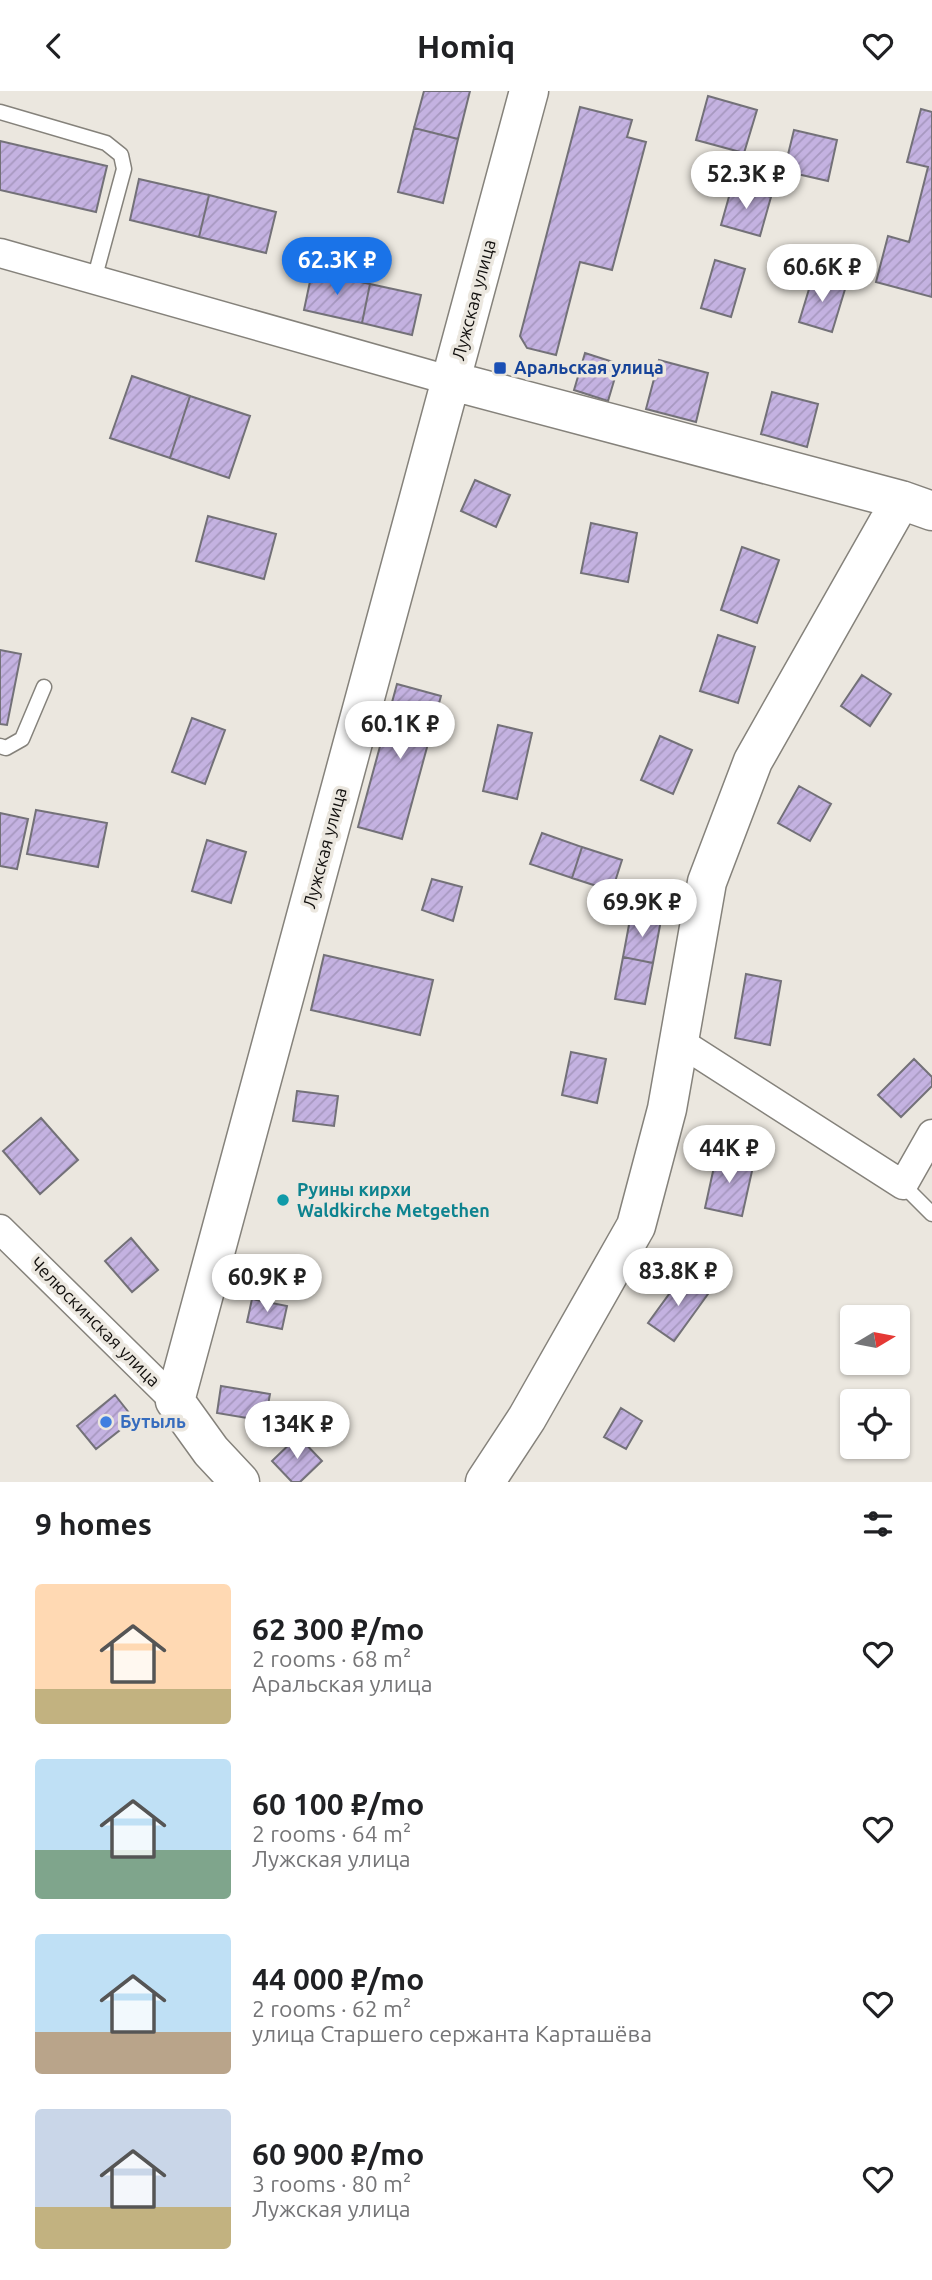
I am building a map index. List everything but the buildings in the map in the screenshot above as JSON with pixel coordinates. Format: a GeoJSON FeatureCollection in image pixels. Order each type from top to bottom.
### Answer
{"type":"FeatureCollection","features":[{"type":"Feature","properties":{"kind":"main road","name":"Лужская улица"},"geometry":{"type":"LineString","coordinates":[[175,1401],[529,91]]}},
{"type":"Feature","properties":{"kind":"main road"},"geometry":{"type":"LineString","coordinates":[[452,381],[917,505],[753,761],[707,882],[667,1109],[636,1226],[527,1418],[485,1482]]}},
{"type":"Feature","properties":{"kind":"main road","name":"Челюскинская улица"},"geometry":{"type":"LineString","coordinates":[[175,1401],[211,1451],[240,1482]]}},
{"type":"Feature","properties":{"kind":"street"},"geometry":{"type":"LineString","coordinates":[[0,253],[452,381]]}},
{"type":"Feature","properties":{"kind":"street"},"geometry":{"type":"LineString","coordinates":[[680,1042],[904,1185],[932,1134]]}},
{"type":"Feature","properties":{"kind":"street","name":"Челюскинская улица"},"geometry":{"type":"LineString","coordinates":[[0,1229],[175,1401]]}},
{"type":"Feature","properties":{"kind":"lane"},"geometry":{"type":"LineString","coordinates":[[0,112],[106,143],[121,155],[124,169],[94,280]]}},
{"type":"Feature","properties":{"kind":"lane"},"geometry":{"type":"LineString","coordinates":[[0,746],[6,748],[22,739],[44,687]]}},
{"type":"Feature","properties":{"kind":"lane"},"geometry":{"type":"LineString","coordinates":[[904,1185],[932,1214]]}},
{"type":"Feature","properties":{"kind":"place","name":"Аральская улица"},"geometry":{"type":"Point","coordinates":[500,368]}},
{"type":"Feature","properties":{"kind":"place","name":"Руины кирхи Waldkirche Metgethen"},"geometry":{"type":"Point","coordinates":[283,1200]}},
{"type":"Feature","properties":{"kind":"place","name":"Бутыль"},"geometry":{"type":"Point","coordinates":[106,1422]}}]}
